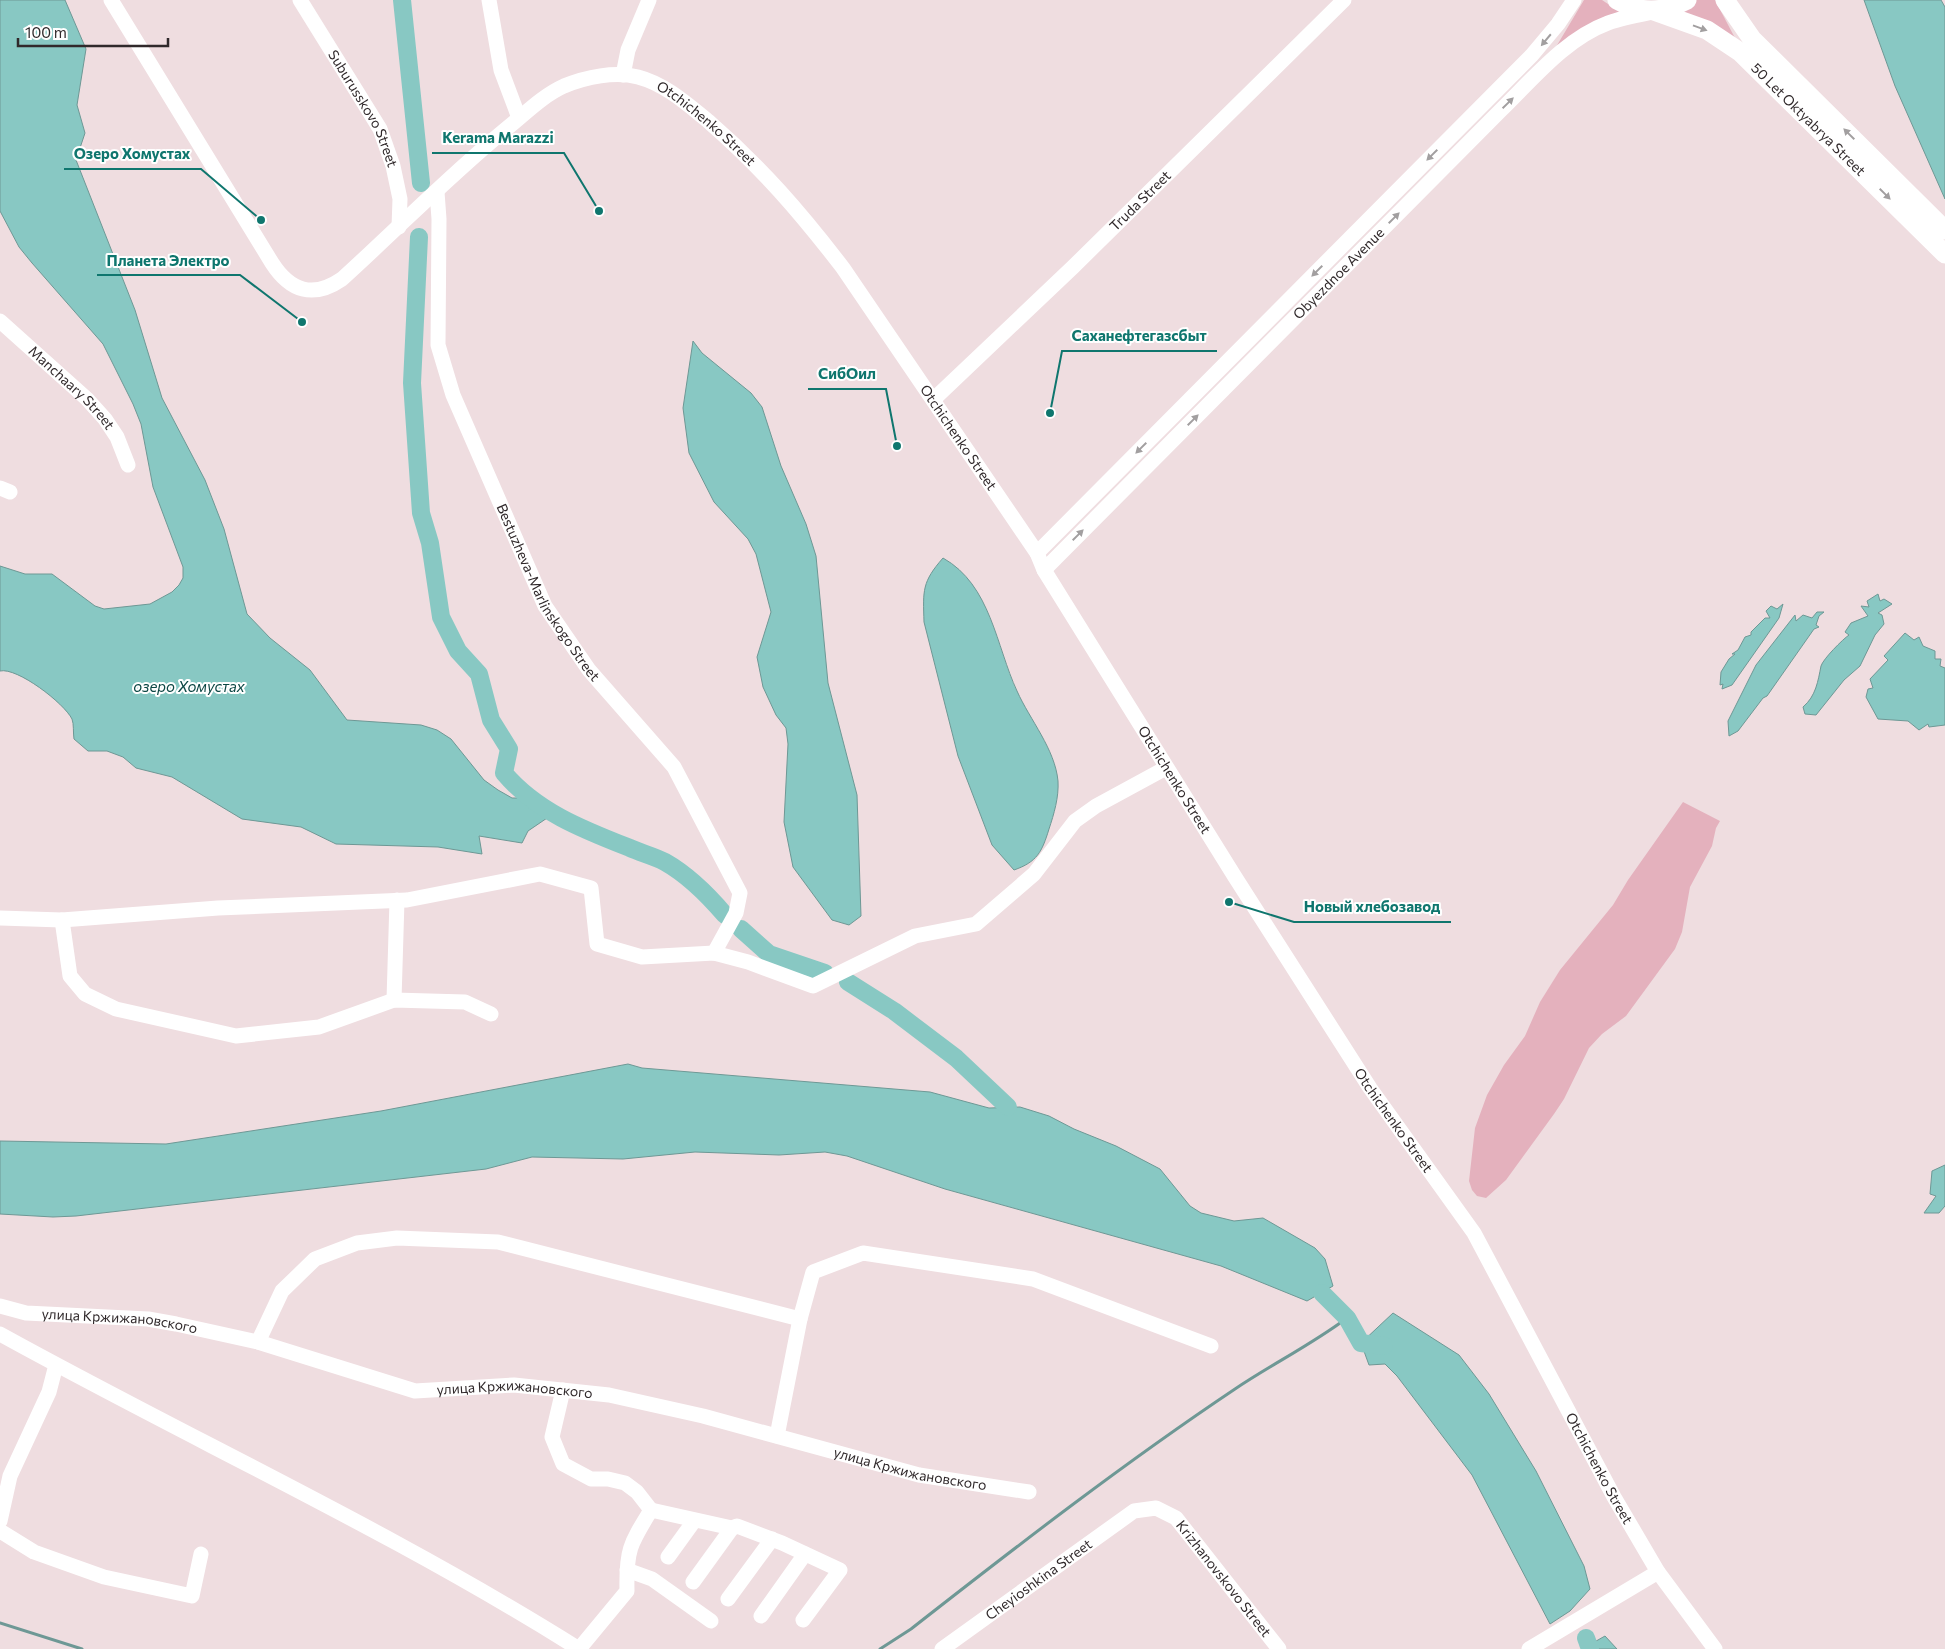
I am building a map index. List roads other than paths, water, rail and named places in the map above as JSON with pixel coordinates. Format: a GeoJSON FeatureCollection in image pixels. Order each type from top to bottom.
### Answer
{"type":"FeatureCollection","features":[{"type":"Feature","properties":{"kind":"main road","name":"50 Let Oktyabrya Street"},"geometry":{"type":"LineString","coordinates":[[1617,0],[1628,7],[1654,12],[1707,30],[1740,52],[1945,254]]}},
{"type":"Feature","properties":{"kind":"main road"},"geometry":{"type":"LineString","coordinates":[[1654,12],[1671,8],[1687,0]]}},
{"type":"Feature","properties":{"kind":"main road","name":"50 Let Oktyabrya Street"},"geometry":{"type":"LineString","coordinates":[[1725,0],[1752,39],[1945,230]]}},
{"type":"Feature","properties":{"kind":"street"},"geometry":{"type":"LineString","coordinates":[[111,0],[278,273],[292,286],[308,290],[318,290],[335,284],[400,227],[473,156],[520,118],[500,70],[489,0]]}},
{"type":"Feature","properties":{"kind":"street","name":"Suburusskovo Street"},"geometry":{"type":"LineString","coordinates":[[300,0],[380,129],[393,166],[400,199],[400,227]]}},
{"type":"Feature","properties":{"kind":"street"},"geometry":{"type":"LineString","coordinates":[[623,75],[628,50],[649,0]]}},
{"type":"Feature","properties":{"kind":"street","name":"Truda Street"},"geometry":{"type":"LineString","coordinates":[[934,399],[1073,267],[1344,0]]}},
{"type":"Feature","properties":{"kind":"street","name":"Obyezdnoe Avenue"},"geometry":{"type":"LineString","coordinates":[[1036,553],[1532,55],[1558,24],[1574,0]]}},
{"type":"Feature","properties":{"kind":"street","name":"Obyezdnoe Avenue"},"geometry":{"type":"LineString","coordinates":[[1044,570],[1501,110],[1565,49],[1583,35],[1608,23],[1654,12]]}},
{"type":"Feature","properties":{"kind":"street","name":"Otchichenko Street"},"geometry":{"type":"LineString","coordinates":[[520,118],[545,97],[564,86],[589,78],[623,75],[652,81],[670,91],[728,139],[778,187],[843,268],[934,399],[979,471],[1036,553],[1044,570],[1166,768],[1370,1088],[1474,1234],[1614,1497],[1658,1572],[1714,1649]]}},
{"type":"Feature","properties":{"kind":"street","name":"Bestuzheva-Marlinskogo Street"},"geometry":{"type":"LineString","coordinates":[[437,192],[439,219],[438,345],[453,395],[545,606],[589,670],[674,767],[740,893],[736,913],[714,954]]}},
{"type":"Feature","properties":{"kind":"street","name":"Manchaary Street"},"geometry":{"type":"LineString","coordinates":[[0,322],[87,399],[105,419],[117,436],[128,465]]}},
{"type":"Feature","properties":{"kind":"street"},"geometry":{"type":"LineString","coordinates":[[0,918],[62,920],[218,908],[397,900],[540,874],[591,888],[597,944],[642,957],[714,954],[748,962],[813,986],[915,936],[976,924],[1034,874],[1075,821],[1096,806],[1166,768]]}},
{"type":"Feature","properties":{"kind":"street"},"geometry":{"type":"LineString","coordinates":[[394,1000],[397,900]]}},
{"type":"Feature","properties":{"kind":"street"},"geometry":{"type":"LineString","coordinates":[[62,920],[70,976],[84,994],[116,1009],[139,1015],[236,1036],[319,1027],[394,1000],[465,1002],[491,1014]]}},
{"type":"Feature","properties":{"kind":"street"},"geometry":{"type":"LineString","coordinates":[[258,1342],[282,1291],[315,1259],[357,1244],[397,1238],[498,1242],[800,1319]]}},
{"type":"Feature","properties":{"kind":"street"},"geometry":{"type":"LineString","coordinates":[[777,1436],[800,1319],[813,1272],[863,1253],[1033,1279],[1211,1346]]}},
{"type":"Feature","properties":{"kind":"street","name":"улица Кржижановского"},"geometry":{"type":"LineString","coordinates":[[0,1306],[26,1313],[148,1319],[258,1342],[415,1391],[514,1385],[618,1397],[703,1416],[918,1475],[1029,1492]]}},
{"type":"Feature","properties":{"kind":"street"},"geometry":{"type":"LineString","coordinates":[[0,1334],[456,1575],[579,1648],[628,1591],[627,1570],[631,1542],[651,1510]]}},
{"type":"Feature","properties":{"kind":"street"},"geometry":{"type":"LineString","coordinates":[[0,1521],[10,1476],[50,1392],[56,1365]]}},
{"type":"Feature","properties":{"kind":"street"},"geometry":{"type":"LineString","coordinates":[[563,1390],[552,1437],[563,1464],[591,1478],[625,1483],[637,1492],[651,1510],[694,1521],[732,1528],[737,1526],[772,1539],[840,1570],[803,1620]]}},
{"type":"Feature","properties":{"kind":"street","name":"Krizhanovskovo Street"},"geometry":{"type":"LineString","coordinates":[[1134,1511],[1156,1508],[1176,1518],[1279,1649]]}},
{"type":"Feature","properties":{"kind":"street","name":"Cheyioshkina Street"},"geometry":{"type":"LineString","coordinates":[[942,1649],[1134,1511]]}},
{"type":"Feature","properties":{"kind":"street"},"geometry":{"type":"LineString","coordinates":[[668,1557],[694,1521]]}},
{"type":"Feature","properties":{"kind":"street"},"geometry":{"type":"LineString","coordinates":[[693,1582],[732,1528]]}},
{"type":"Feature","properties":{"kind":"street"},"geometry":{"type":"LineString","coordinates":[[0,1531],[34,1552],[104,1577],[192,1596],[201,1554]]}},
{"type":"Feature","properties":{"kind":"street"},"geometry":{"type":"LineString","coordinates":[[728,1599],[772,1539]]}},
{"type":"Feature","properties":{"kind":"street"},"geometry":{"type":"LineString","coordinates":[[761,1616],[805,1554]]}},
{"type":"Feature","properties":{"kind":"street"},"geometry":{"type":"LineString","coordinates":[[627,1570],[652,1579],[711,1621]]}},
{"type":"Feature","properties":{"kind":"street"},"geometry":{"type":"LineString","coordinates":[[1529,1649],[1658,1572]]}},
{"type":"Feature","properties":{"kind":"water","name":"озеро Хомустах"},"geometry":{"type":"Polygon","coordinates":[[[0,0],[65,0],[86,49],[77,105],[85,133],[76,160],[135,310],[162,398],[205,480],[224,529],[247,614],[270,638],[310,670],[347,720],[421,725],[437,730],[451,739],[484,780],[498,790],[512,798],[529,798],[543,801],[553,814],[528,831],[522,843],[479,836],[482,854],[438,847],[336,844],[301,827],[242,819],[172,777],[136,768],[123,757],[107,751],[88,751],[74,739],[72,719],[60,704],[28,680],[8,671],[0,671],[0,566],[25,574],[52,574],[95,606],[104,609],[150,604],[172,592],[179,585],[183,578],[183,567],[153,487],[141,424],[103,344],[19,247],[0,211],[0,0]]]}},
{"type":"Feature","properties":{"kind":"water"},"geometry":{"type":"Polygon","coordinates":[[[1864,0],[1941,0],[1945,7],[1945,199],[1895,86],[1864,0]]]}},
{"type":"Feature","properties":{"kind":"water"},"geometry":{"type":"Polygon","coordinates":[[[693,341],[702,353],[751,393],[762,407],[781,466],[806,524],[816,556],[828,683],[857,795],[861,916],[849,925],[832,920],[793,867],[784,822],[788,744],[786,728],[776,715],[763,687],[757,657],[771,612],[756,554],[748,539],[714,502],[689,453],[683,408],[693,341]]]}},
{"type":"Feature","properties":{"kind":"water"},"geometry":{"type":"Polygon","coordinates":[[[943,558],[959,570],[972,584],[982,600],[1017,691],[1047,746],[1056,769],[1058,781],[1057,799],[1044,844],[1033,860],[1014,870],[992,845],[958,756],[924,622],[924,594],[927,580],[943,558]]]}},
{"type":"Feature","properties":{"kind":"water"},"geometry":{"type":"Polygon","coordinates":[[[1878,594],[1880,601],[1884,599],[1892,604],[1878,613],[1882,615],[1884,624],[1875,635],[1860,666],[1844,680],[1816,715],[1805,714],[1803,707],[1814,693],[1821,666],[1834,649],[1849,635],[1845,632],[1851,623],[1868,616],[1861,606],[1869,607],[1867,601],[1878,594]]]}},
{"type":"Feature","properties":{"kind":"water"},"geometry":{"type":"Polygon","coordinates":[[[1783,604],[1779,618],[1732,685],[1722,689],[1723,684],[1720,685],[1721,672],[1729,659],[1735,654],[1732,654],[1738,650],[1745,637],[1751,635],[1751,632],[1765,618],[1770,618],[1766,611],[1771,606],[1777,609],[1783,604]]]}},
{"type":"Feature","properties":{"kind":"water"},"geometry":{"type":"Polygon","coordinates":[[[1817,612],[1824,612],[1819,616],[1816,625],[1819,627],[1814,629],[1767,696],[1763,698],[1738,731],[1729,736],[1728,721],[1756,665],[1795,615],[1796,621],[1803,615],[1812,618],[1817,612]]]}},
{"type":"Feature","properties":{"kind":"water"},"geometry":{"type":"Polygon","coordinates":[[[1905,633],[1914,640],[1919,637],[1923,646],[1935,651],[1935,659],[1941,659],[1940,666],[1945,668],[1945,725],[1929,727],[1928,724],[1919,730],[1908,721],[1878,719],[1866,697],[1868,689],[1873,688],[1870,679],[1888,660],[1884,656],[1905,633]]]}},
{"type":"Feature","properties":{"kind":"water"},"geometry":{"type":"Polygon","coordinates":[[[628,1064],[642,1068],[930,1092],[989,1108],[1020,1107],[1049,1116],[1074,1129],[1116,1146],[1160,1169],[1190,1206],[1201,1213],[1234,1221],[1263,1218],[1315,1248],[1325,1259],[1333,1286],[1307,1301],[1221,1266],[945,1189],[847,1156],[825,1152],[779,1155],[695,1152],[623,1159],[532,1157],[486,1169],[76,1216],[53,1217],[0,1214],[0,1141],[166,1144],[381,1111],[628,1064]]]}},
{"type":"Feature","properties":{"kind":"water"},"geometry":{"type":"Polygon","coordinates":[[[1945,1165],[1945,1206],[1939,1213],[1924,1213],[1936,1196],[1930,1194],[1932,1171],[1945,1165]]]}},
{"type":"Feature","properties":{"kind":"water"},"geometry":{"type":"Polygon","coordinates":[[[1393,1313],[1459,1355],[1489,1394],[1536,1471],[1584,1566],[1590,1589],[1570,1611],[1550,1624],[1472,1475],[1397,1376],[1385,1364],[1369,1365],[1361,1343],[1393,1313]]]}},
{"type":"Feature","properties":{"kind":"water"},"geometry":{"type":"Polygon","coordinates":[[[1605,1636],[1617,1649],[1582,1649],[1605,1636]]]}},
{"type":"Feature","properties":{"kind":"waterway"},"geometry":{"type":"LineString","coordinates":[[402,0],[421,183]]}},
{"type":"Feature","properties":{"kind":"waterway"},"geometry":{"type":"LineString","coordinates":[[419,237],[412,383],[421,513],[430,543],[441,617],[458,651],[479,674],[491,720],[509,749],[504,773],[531,799],[562,818],[579,827],[661,860],[673,867],[697,886],[725,915]]}},
{"type":"Feature","properties":{"kind":"waterway"},"geometry":{"type":"LineString","coordinates":[[741,929],[769,954],[825,973]]}},
{"type":"Feature","properties":{"kind":"waterway"},"geometry":{"type":"LineString","coordinates":[[848,982],[894,1011],[956,1058],[1008,1107]]}},
{"type":"Feature","properties":{"kind":"waterway"},"geometry":{"type":"LineString","coordinates":[[1322,1293],[1347,1318],[1361,1343],[1384,1346]]}},
{"type":"Feature","properties":{"kind":"waterway"},"geometry":{"type":"LineString","coordinates":[[880,1649],[911,1629],[1152,1446],[1235,1389],[1320,1337],[1347,1318]]}},
{"type":"Feature","properties":{"kind":"waterway"},"geometry":{"type":"LineString","coordinates":[[0,1623],[82,1649]]}},
{"type":"Feature","properties":{"kind":"waterway"},"geometry":{"type":"LineString","coordinates":[[1586,1638],[1590,1649]]}},
{"type":"Feature","properties":{"kind":"place","name":"Kerama Marazzi"},"geometry":{"type":"Point","coordinates":[599,211]}},
{"type":"Feature","properties":{"kind":"place","name":"Озеро Хомустах"},"geometry":{"type":"Point","coordinates":[261,220]}},
{"type":"Feature","properties":{"kind":"place","name":"Планета Электро"},"geometry":{"type":"Point","coordinates":[302,322]}},
{"type":"Feature","properties":{"kind":"place","name":"Саханефтегазсбыт"},"geometry":{"type":"Point","coordinates":[1050,413]}},
{"type":"Feature","properties":{"kind":"place","name":"СибОил"},"geometry":{"type":"Point","coordinates":[897,446]}},
{"type":"Feature","properties":{"kind":"place","name":"Новый хлебозавод"},"geometry":{"type":"Point","coordinates":[1229,902]}}]}
